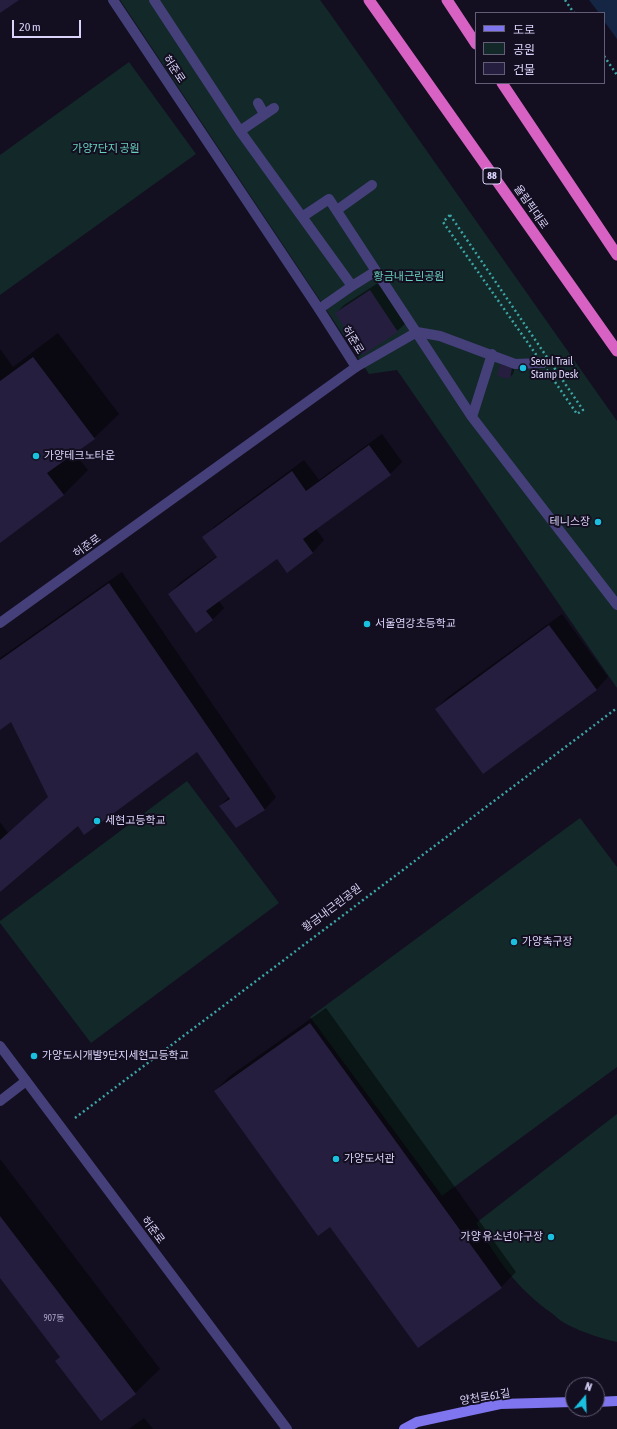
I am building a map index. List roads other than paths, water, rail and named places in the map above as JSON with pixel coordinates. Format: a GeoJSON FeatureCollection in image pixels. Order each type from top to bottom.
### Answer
{"type":"FeatureCollection","features":[{"type":"Feature","properties":{"kind":"highway","name":"올림픽대로"},"geometry":{"type":"LineString","coordinates":[[369,0],[617,351]]}},
{"type":"Feature","properties":{"kind":"highway"},"geometry":{"type":"LineString","coordinates":[[447,0],[475,42]]}},
{"type":"Feature","properties":{"kind":"highway"},"geometry":{"type":"LineString","coordinates":[[503,84],[617,255]]}},
{"type":"Feature","properties":{"kind":"main road"},"geometry":{"type":"LineString","coordinates":[[605,1402],[617,1401]]}},
{"type":"Feature","properties":{"kind":"main road","name":"양천로61길"},"geometry":{"type":"LineString","coordinates":[[404,1429],[417,1422],[500,1404],[565,1402]]}},
{"type":"Feature","properties":{"kind":"street","name":"허준로"},"geometry":{"type":"LineString","coordinates":[[0,623],[356,368],[319,309],[113,0]]}},
{"type":"Feature","properties":{"kind":"street"},"geometry":{"type":"LineString","coordinates":[[154,0],[240,130],[352,286]]}},
{"type":"Feature","properties":{"kind":"street"},"geometry":{"type":"LineString","coordinates":[[258,103],[264,114]]}},
{"type":"Feature","properties":{"kind":"street"},"geometry":{"type":"LineString","coordinates":[[240,130],[274,108]]}},
{"type":"Feature","properties":{"kind":"street"},"geometry":{"type":"LineString","coordinates":[[337,210],[372,185]]}},
{"type":"Feature","properties":{"kind":"street"},"geometry":{"type":"LineString","coordinates":[[302,217],[329,199],[472,417],[617,605]]}},
{"type":"Feature","properties":{"kind":"street"},"geometry":{"type":"LineString","coordinates":[[319,309],[376,271]]}},
{"type":"Feature","properties":{"kind":"street"},"geometry":{"type":"LineString","coordinates":[[356,368],[417,332],[440,336],[492,354],[515,364],[545,360]]}},
{"type":"Feature","properties":{"kind":"street"},"geometry":{"type":"LineString","coordinates":[[472,417],[492,354]]}},
{"type":"Feature","properties":{"kind":"street","name":"허준로"},"geometry":{"type":"LineString","coordinates":[[0,1046],[287,1429]]}},
{"type":"Feature","properties":{"kind":"street"},"geometry":{"type":"LineString","coordinates":[[0,1101],[26,1081]]}},
{"type":"Feature","properties":{"kind":"water"},"geometry":{"type":"Polygon","coordinates":[[[589,0],[617,0],[617,39],[605,22],[605,12],[598,12],[589,0]]]}},
{"type":"Feature","properties":{"kind":"place","name":"Seoul Trail Stamp Desk"},"geometry":{"type":"Point","coordinates":[523,368]}},
{"type":"Feature","properties":{"kind":"place","name":"가양테크노타운"},"geometry":{"type":"Point","coordinates":[36,456]}},
{"type":"Feature","properties":{"kind":"place","name":"테니스장"},"geometry":{"type":"Point","coordinates":[598,522]}},
{"type":"Feature","properties":{"kind":"place","name":"서울염강초등학교"},"geometry":{"type":"Point","coordinates":[367,624]}},
{"type":"Feature","properties":{"kind":"place","name":"세현고등학교"},"geometry":{"type":"Point","coordinates":[97,821]}},
{"type":"Feature","properties":{"kind":"place","name":"가양축구장"},"geometry":{"type":"Point","coordinates":[514,942]}},
{"type":"Feature","properties":{"kind":"place","name":"가양도시개발9단지세현고등학교"},"geometry":{"type":"Point","coordinates":[34,1056]}},
{"type":"Feature","properties":{"kind":"place","name":"가양도서관"},"geometry":{"type":"Point","coordinates":[336,1159]}},
{"type":"Feature","properties":{"kind":"place","name":"가양 유소년야구장"},"geometry":{"type":"Point","coordinates":[551,1237]}},
{"type":"Feature","properties":{"kind":"park label","name":"가양7단지 공원"},"geometry":{"type":"Point","coordinates":[106,149]}},
{"type":"Feature","properties":{"kind":"park label","name":"황금내근린공원"},"geometry":{"type":"Point","coordinates":[409,277]}}]}
